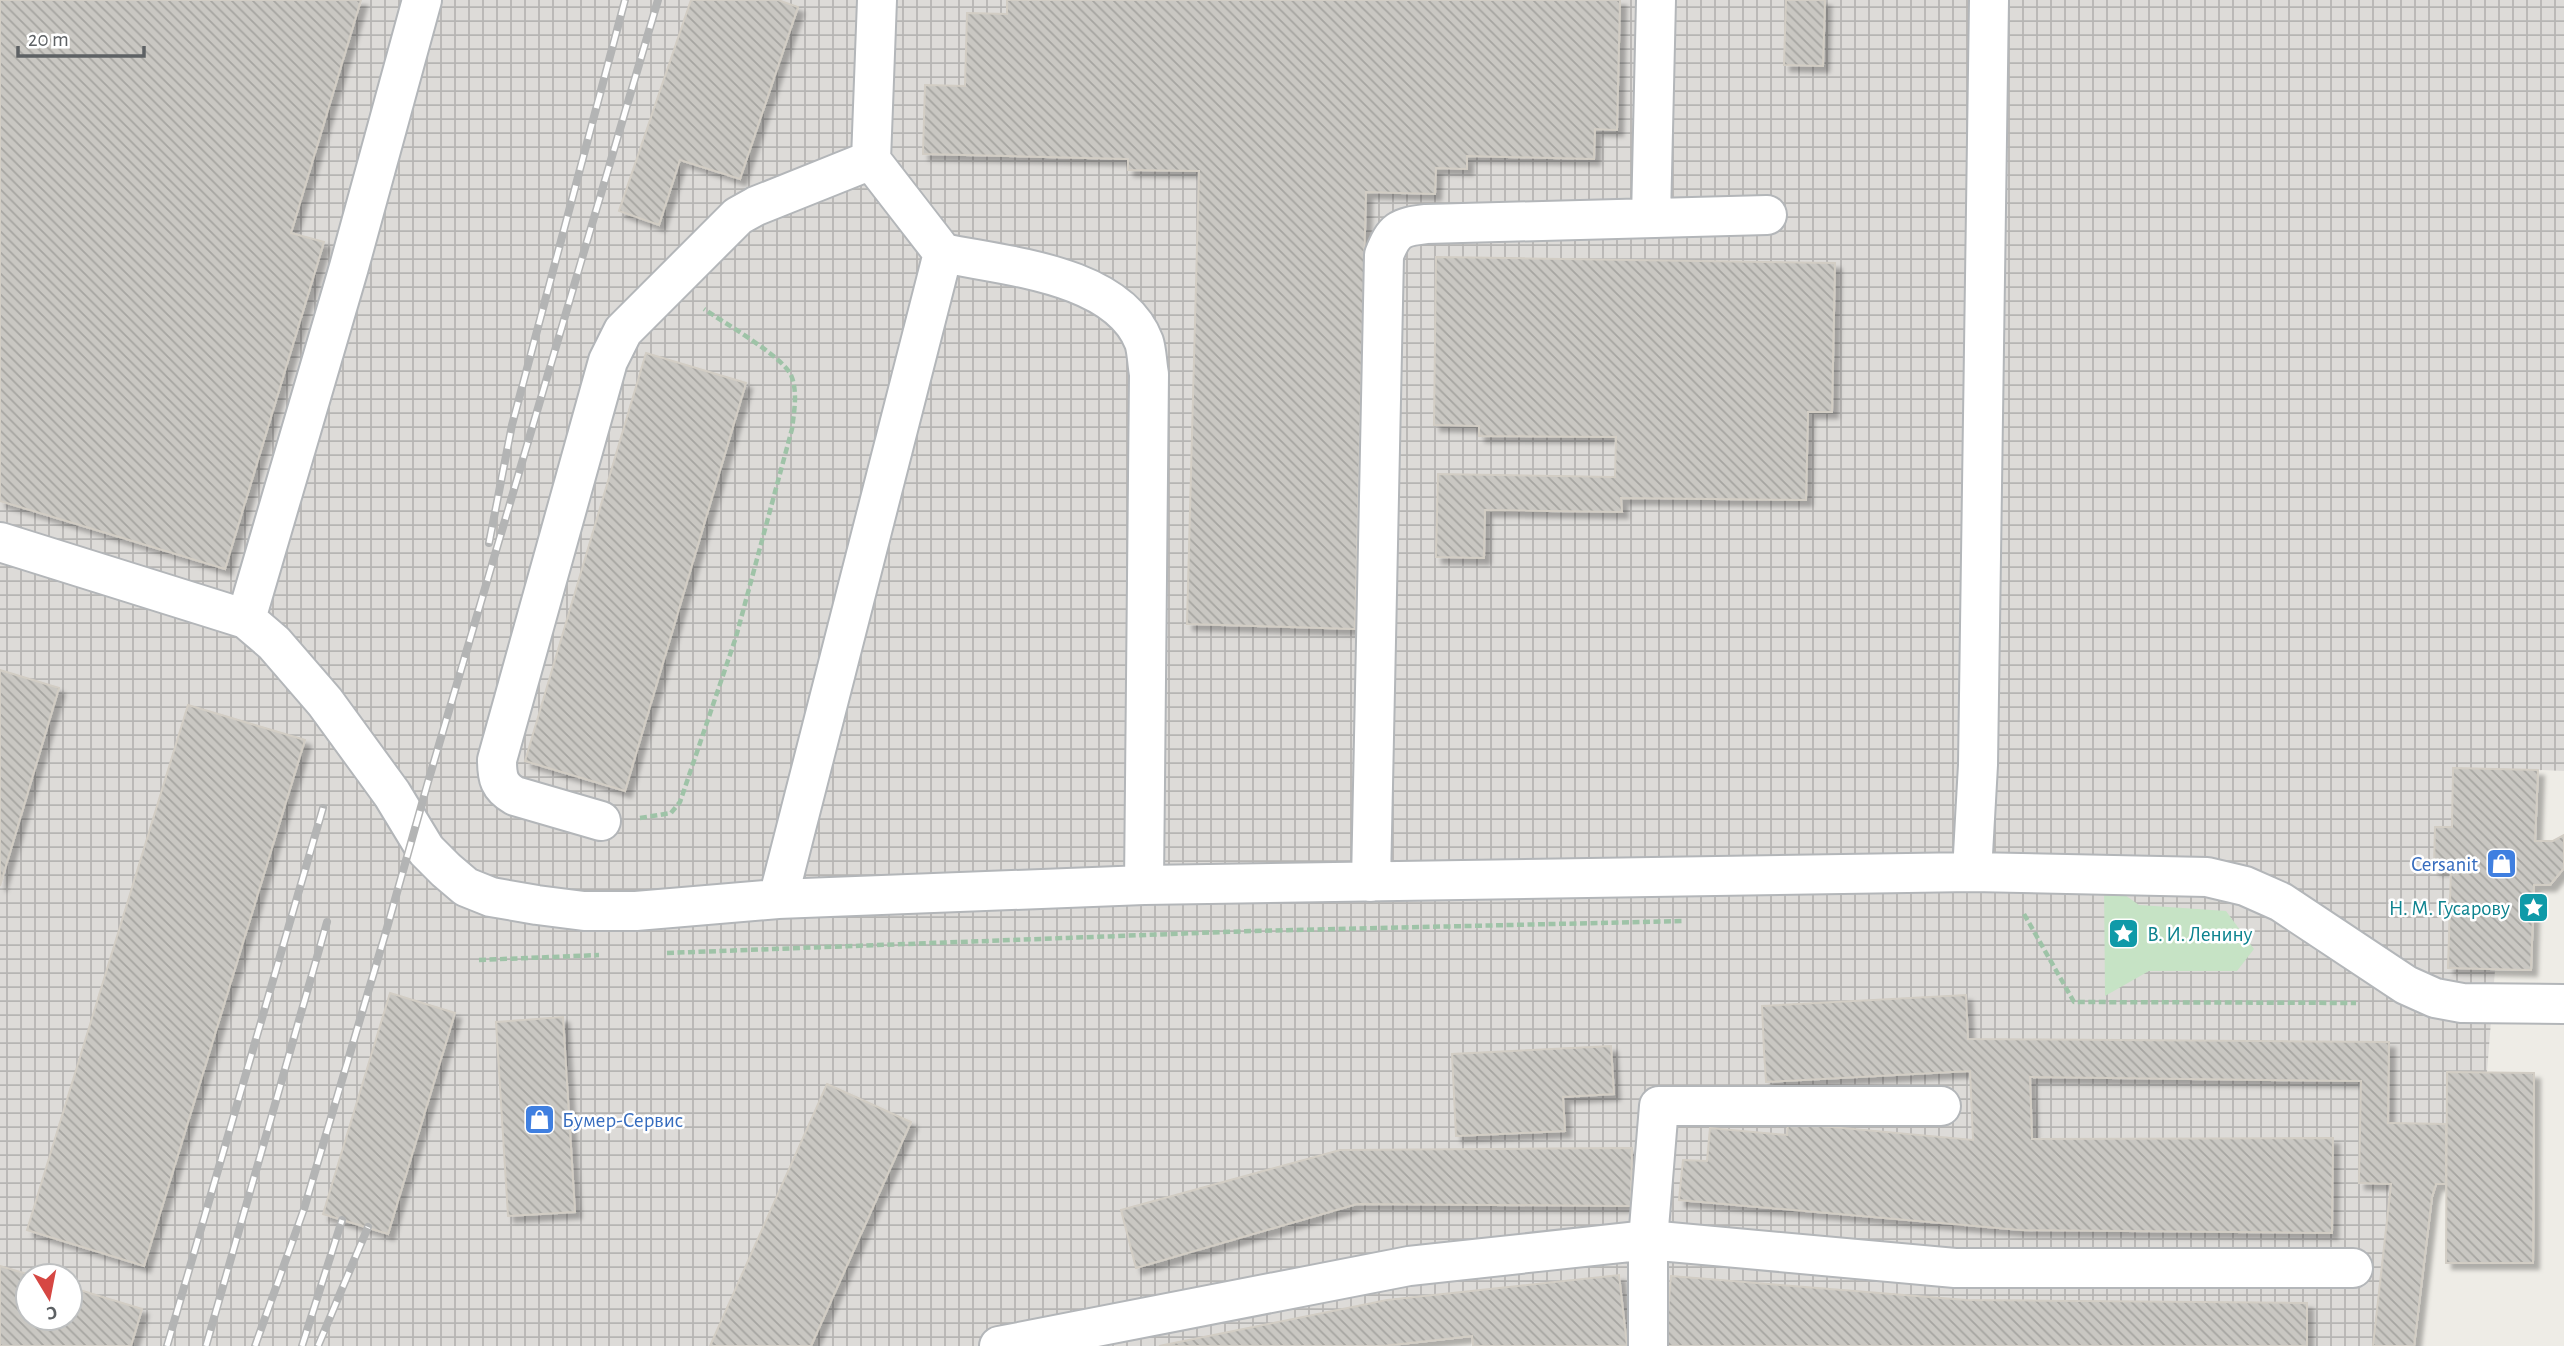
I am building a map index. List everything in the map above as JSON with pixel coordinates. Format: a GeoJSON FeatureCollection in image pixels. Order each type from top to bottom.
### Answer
{"type":"FeatureCollection","features":[{"type":"Feature","properties":{"kind":"lane"},"geometry":{"type":"LineString","coordinates":[[246,620],[349,267],[422,0]]}},
{"type":"Feature","properties":{"kind":"lane"},"geometry":{"type":"LineString","coordinates":[[877,0],[871,160],[943,253],[1058,277],[1104,295],[1130,318],[1144,342],[1149,374],[1144,885]]}},
{"type":"Feature","properties":{"kind":"lane"},"geometry":{"type":"LineString","coordinates":[[1651,218],[1656,0]]}},
{"type":"Feature","properties":{"kind":"lane"},"geometry":{"type":"LineString","coordinates":[[1972,872],[1978,751],[1989,0]]}},
{"type":"Feature","properties":{"kind":"lane"},"geometry":{"type":"LineString","coordinates":[[601,821],[515,796],[503,789],[497,776],[497,760],[608,361],[623,331],[738,216],[756,206],[871,160]]}},
{"type":"Feature","properties":{"kind":"lane"},"geometry":{"type":"LineString","coordinates":[[1371,882],[1384,255],[1392,235],[1404,227],[1426,223],[1767,215]]}},
{"type":"Feature","properties":{"kind":"lane"},"geometry":{"type":"LineString","coordinates":[[778,899],[943,253]]}},
{"type":"Feature","properties":{"kind":"lane"},"geometry":{"type":"LineString","coordinates":[[0,542],[246,620],[274,643],[325,702],[392,794],[426,850],[466,887],[491,897],[584,911],[636,911],[778,899],[1144,885],[1972,872],[2207,877],[2245,886],[2281,902],[2406,985],[2435,998],[2462,1003],[2564,1004]]}},
{"type":"Feature","properties":{"kind":"lane"},"geometry":{"type":"LineString","coordinates":[[1647,1346],[1648,1240],[1659,1106],[1941,1106]]}},
{"type":"Feature","properties":{"kind":"lane"},"geometry":{"type":"LineString","coordinates":[[999,1346],[1409,1266],[1648,1240],[1955,1268],[2353,1268]]}},
{"type":"Feature","properties":{"kind":"path"},"geometry":{"type":"LineString","coordinates":[[601,821],[671,813],[680,802],[736,637],[792,429],[796,396],[790,375],[778,360],[668,284]]}},
{"type":"Feature","properties":{"kind":"path"},"geometry":{"type":"LineString","coordinates":[[2010,914],[2024,913],[2074,1002],[2365,1003]]}},
{"type":"Feature","properties":{"kind":"path"},"geometry":{"type":"LineString","coordinates":[[658,953],[1251,931],[1693,921]]}},
{"type":"Feature","properties":{"kind":"path"},"geometry":{"type":"LineString","coordinates":[[479,960],[603,955]]}},
{"type":"Feature","properties":{"kind":"shaded area"},"geometry":{"type":"Polygon","coordinates":[[[0,0],[2564,0],[2564,771],[2538,770],[2531,970],[2495,970],[2487,1072],[2447,1073],[2446,1184],[2436,1184],[2432,1197],[2414,1346],[1473,1346],[1472,1336],[1383,1346],[0,1346],[0,0]]]}},
{"type":"Feature","properties":{"kind":"green space"},"geometry":{"type":"Polygon","coordinates":[[[2104,880],[2139,905],[2226,911],[2254,949],[2237,971],[2149,971],[2105,996],[2104,880]]]}},
{"type":"Feature","properties":{"kind":"building"},"geometry":{"type":"Polygon","coordinates":[[[0,0],[361,0],[291,233],[324,242],[225,569],[0,501],[0,0]]]}},
{"type":"Feature","properties":{"kind":"building"},"geometry":{"type":"Polygon","coordinates":[[[691,0],[778,0],[798,7],[740,179],[680,160],[659,225],[619,211],[691,0]]]}},
{"type":"Feature","properties":{"kind":"building"},"geometry":{"type":"Polygon","coordinates":[[[1007,0],[1620,0],[1617,130],[1595,129],[1594,159],[1467,156],[1467,169],[1436,168],[1435,194],[1366,192],[1355,629],[1187,624],[1199,171],[1128,170],[1128,159],[923,154],[925,85],[965,86],[967,13],[1007,14],[1007,0]]]}},
{"type":"Feature","properties":{"kind":"building"},"geometry":{"type":"Polygon","coordinates":[[[1786,0],[1825,0],[1823,66],[1784,65],[1786,0]]]}},
{"type":"Feature","properties":{"kind":"building"},"geometry":{"type":"Polygon","coordinates":[[[1436,257],[1835,263],[1832,412],[1808,412],[1806,500],[1621,498],[1622,512],[1485,510],[1484,558],[1436,557],[1438,474],[1615,477],[1616,437],[1479,436],[1479,426],[1434,425],[1436,257]]]}},
{"type":"Feature","properties":{"kind":"building"},"geometry":{"type":"Polygon","coordinates":[[[646,353],[746,383],[625,791],[525,761],[646,353]]]}},
{"type":"Feature","properties":{"kind":"building"},"geometry":{"type":"Polygon","coordinates":[[[0,670],[59,688],[0,886],[0,670]]]}},
{"type":"Feature","properties":{"kind":"building"},"geometry":{"type":"Polygon","coordinates":[[[188,705],[305,740],[144,1266],[27,1230],[188,705]]]}},
{"type":"Feature","properties":{"kind":"building"},"geometry":{"type":"Polygon","coordinates":[[[2453,768],[2538,770],[2535,841],[2553,841],[2564,835],[2564,868],[2550,885],[2534,885],[2531,970],[2448,968],[2451,869],[2434,869],[2435,827],[2452,827],[2453,768]]]}},
{"type":"Feature","properties":{"kind":"building"},"geometry":{"type":"Polygon","coordinates":[[[390,993],[455,1013],[388,1234],[323,1214],[390,993]]]}},
{"type":"Feature","properties":{"kind":"building"},"geometry":{"type":"Polygon","coordinates":[[[1966,995],[1968,1039],[2389,1042],[2388,1123],[2446,1124],[2446,1184],[2436,1184],[2432,1197],[2414,1346],[2373,1346],[2391,1184],[2359,1183],[2361,1081],[2030,1077],[2032,1139],[2333,1138],[2332,1233],[2021,1230],[1679,1200],[1683,1160],[1707,1161],[1710,1128],[1787,1135],[1788,1123],[1973,1140],[1970,1071],[1766,1082],[1764,1051],[1762,1006],[1966,995]]]}},
{"type":"Feature","properties":{"kind":"building"},"geometry":{"type":"Polygon","coordinates":[[[563,1017],[575,1212],[508,1216],[496,1022],[563,1017]]]}},
{"type":"Feature","properties":{"kind":"building"},"geometry":{"type":"Polygon","coordinates":[[[1611,1046],[1614,1094],[1563,1097],[1565,1131],[1456,1136],[1452,1054],[1611,1046]]]}},
{"type":"Feature","properties":{"kind":"building"},"geometry":{"type":"Polygon","coordinates":[[[2447,1072],[2534,1073],[2533,1263],[2446,1263],[2447,1072]]]}},
{"type":"Feature","properties":{"kind":"building"},"geometry":{"type":"Polygon","coordinates":[[[827,1084],[911,1122],[811,1346],[710,1346],[827,1084]]]}},
{"type":"Feature","properties":{"kind":"building"},"geometry":{"type":"Polygon","coordinates":[[[1632,1148],[1631,1206],[1357,1204],[1136,1268],[1121,1210],[1340,1150],[1632,1148]]]}},
{"type":"Feature","properties":{"kind":"building"},"geometry":{"type":"Polygon","coordinates":[[[0,1266],[14,1270],[14,1332],[84,1332],[84,1291],[142,1309],[131,1346],[0,1346],[0,1266]]]}},
{"type":"Feature","properties":{"kind":"building"},"geometry":{"type":"Polygon","coordinates":[[[1619,1275],[1627,1346],[1473,1346],[1472,1336],[1383,1346],[1159,1346],[1387,1300],[1619,1275]]]}},
{"type":"Feature","properties":{"kind":"building"},"geometry":{"type":"Polygon","coordinates":[[[1671,1276],[1966,1300],[2307,1303],[2307,1346],[1665,1346],[1671,1276]]]}},
{"type":"Feature","properties":{"kind":"railway"},"geometry":{"type":"LineString","coordinates":[[489,543],[512,425],[625,0]]}},
{"type":"Feature","properties":{"kind":"railway"},"geometry":{"type":"LineString","coordinates":[[255,1346],[304,1209],[658,0]]}},
{"type":"Feature","properties":{"kind":"railway"},"geometry":{"type":"LineString","coordinates":[[167,1346],[323,808]]}},
{"type":"Feature","properties":{"kind":"railway"},"geometry":{"type":"LineString","coordinates":[[206,1346],[327,922]]}},
{"type":"Feature","properties":{"kind":"railway"},"geometry":{"type":"LineString","coordinates":[[302,1346],[342,1220]]}},
{"type":"Feature","properties":{"kind":"railway"},"geometry":{"type":"LineString","coordinates":[[318,1346],[368,1227]]}},
{"type":"Feature","properties":{"kind":"place","name":"Cersanit"},"geometry":{"type":"Point","coordinates":[2501,864]}},
{"type":"Feature","properties":{"kind":"place","name":"Н. М. Гусарову"},"geometry":{"type":"Point","coordinates":[2533,908]}},
{"type":"Feature","properties":{"kind":"place","name":"В. И. Ленину"},"geometry":{"type":"Point","coordinates":[2124,934]}},
{"type":"Feature","properties":{"kind":"place","name":"Бумер-Сервис"},"geometry":{"type":"Point","coordinates":[539,1120]}}]}
